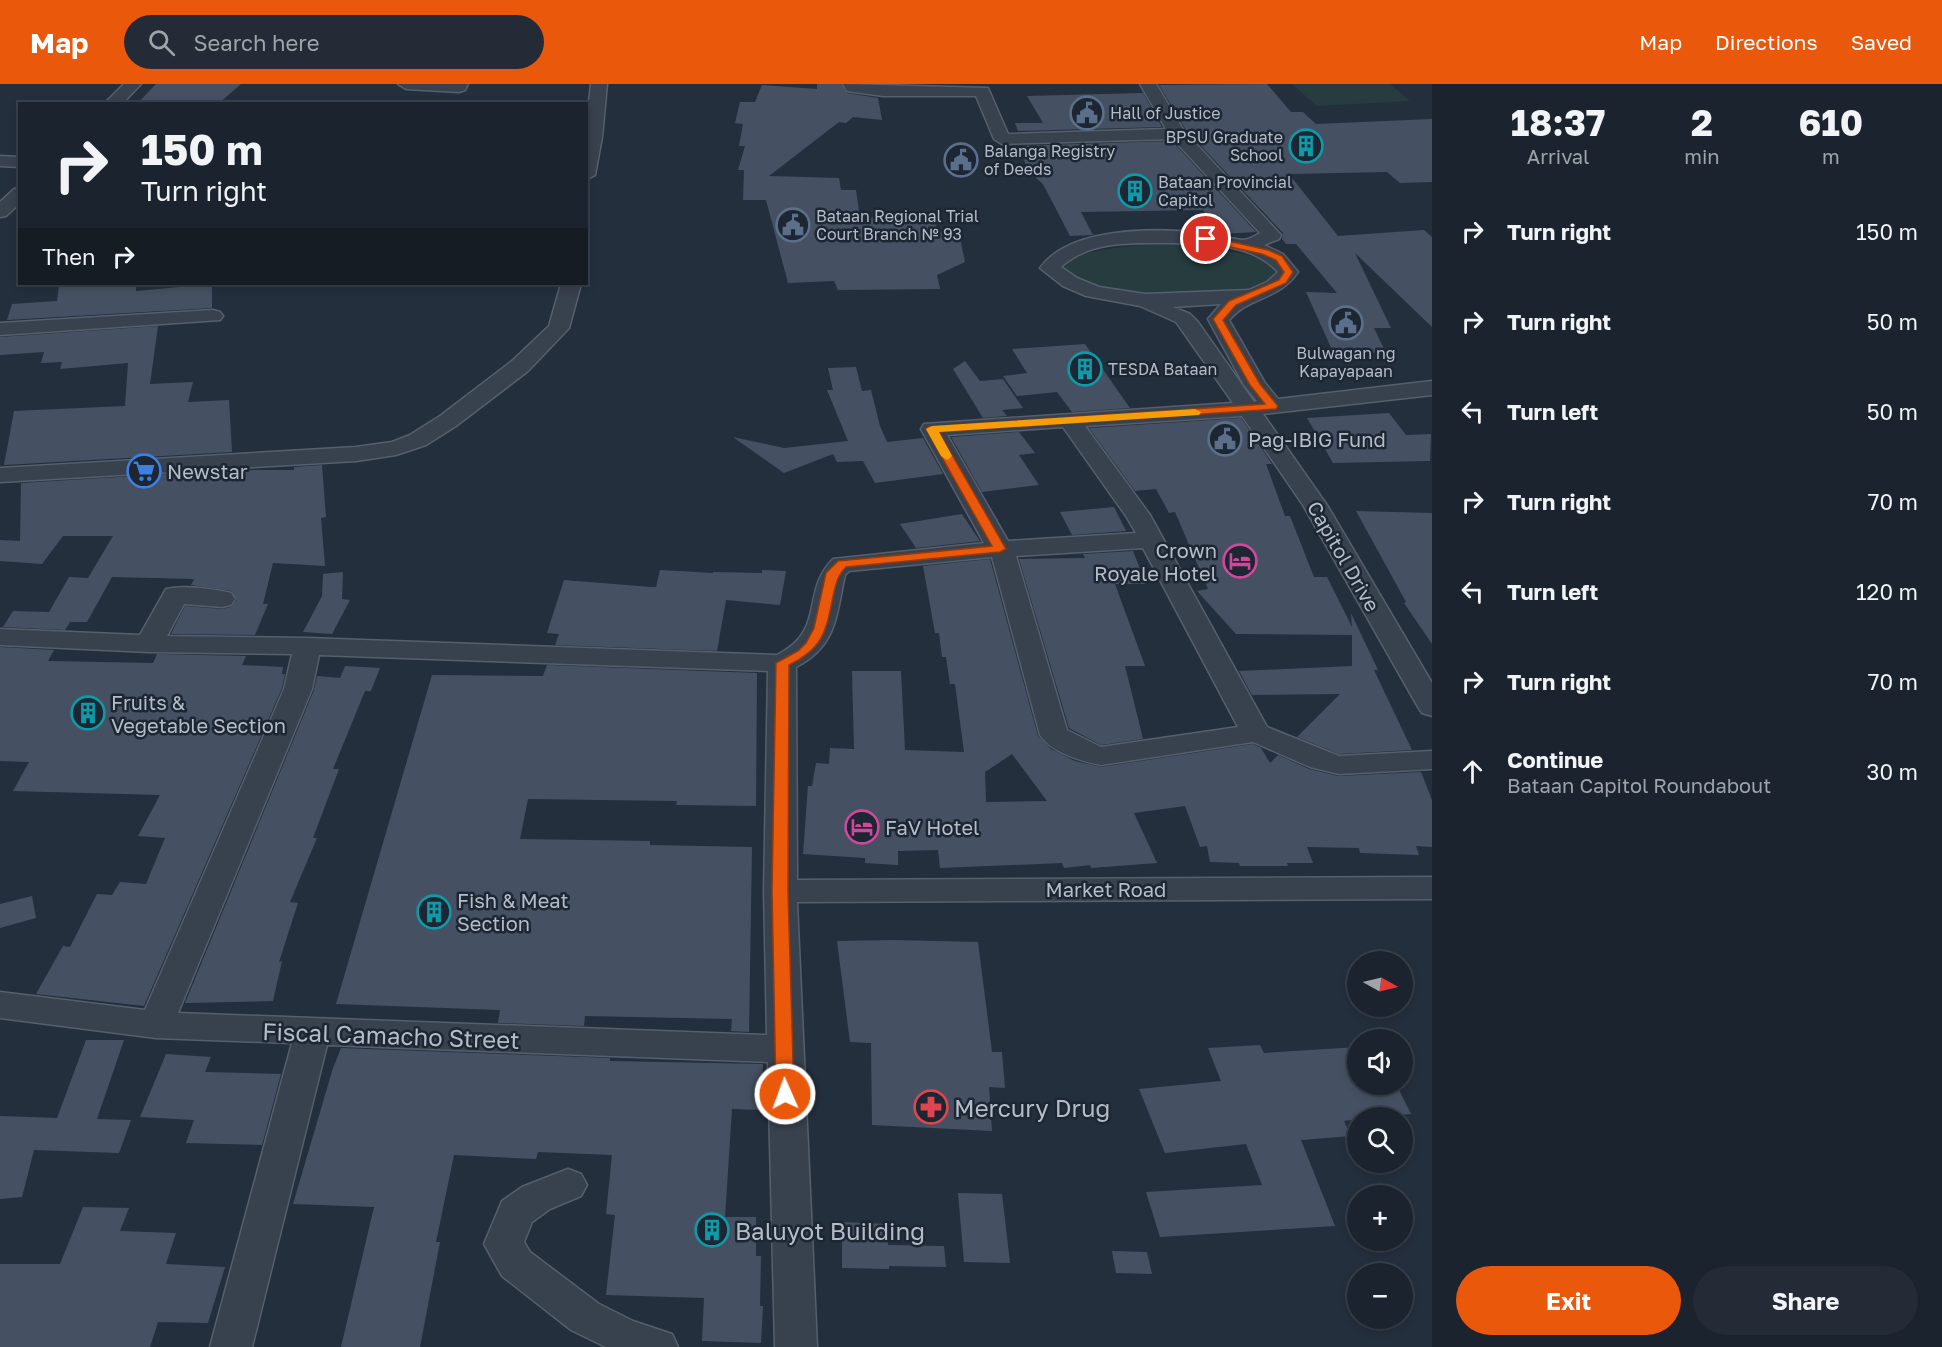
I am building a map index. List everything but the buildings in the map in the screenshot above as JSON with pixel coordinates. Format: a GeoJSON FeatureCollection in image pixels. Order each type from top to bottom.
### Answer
{"type":"FeatureCollection","features":[{"type":"Feature","properties":{"kind":"street"},"geometry":{"type":"LineString","coordinates":[[114,102],[132,84]]}},
{"type":"Feature","properties":{"kind":"street"},"geometry":{"type":"LineString","coordinates":[[406,84],[459,87],[460,84]]}},
{"type":"Feature","properties":{"kind":"street"},"geometry":{"type":"LineString","coordinates":[[588,165],[600,84]]}},
{"type":"Feature","properties":{"kind":"street"},"geometry":{"type":"LineString","coordinates":[[851,84],[853,88],[882,99],[982,91],[1002,139],[1177,135]]}},
{"type":"Feature","properties":{"kind":"street"},"geometry":{"type":"LineString","coordinates":[[1148,84],[1177,135],[1272,235],[1246,246]]}},
{"type":"Feature","properties":{"kind":"street"},"geometry":{"type":"LineString","coordinates":[[0,161],[18,162]]}},
{"type":"Feature","properties":{"kind":"street"},"geometry":{"type":"LineString","coordinates":[[0,214],[18,195]]}},
{"type":"Feature","properties":{"kind":"street"},"geometry":{"type":"LineString","coordinates":[[0,214],[18,214]]}},
{"type":"Feature","properties":{"kind":"street"},"geometry":{"type":"LineString","coordinates":[[1190,237],[1246,246],[1279,258],[1288,272],[1283,281],[1233,303],[1218,319],[1255,385],[1260,408],[1183,318],[1135,300],[1095,292],[1068,281],[1050,268],[1067,252],[1095,242],[1190,237]]}},
{"type":"Feature","properties":{"kind":"street"},"geometry":{"type":"LineString","coordinates":[[0,475],[356,454],[396,448],[418,440],[448,421],[520,366],[559,328],[571,285]]}},
{"type":"Feature","properties":{"kind":"street"},"geometry":{"type":"LineString","coordinates":[[1135,300],[1250,296]]}},
{"type":"Feature","properties":{"kind":"street"},"geometry":{"type":"LineString","coordinates":[[0,329],[213,316]]}},
{"type":"Feature","properties":{"kind":"street"},"geometry":{"type":"LineString","coordinates":[[1432,388],[1260,408],[932,429],[1004,556],[1054,735],[1063,742],[1087,753],[1101,756],[1256,733],[1320,760],[1339,765],[1432,760]]}},
{"type":"Feature","properties":{"kind":"street","name":"Capitol Drive"},"geometry":{"type":"LineString","coordinates":[[1260,408],[1432,707]]}},
{"type":"Feature","properties":{"kind":"street"},"geometry":{"type":"LineString","coordinates":[[1070,421],[1138,515],[1256,733]]}},
{"type":"Feature","properties":{"kind":"street"},"geometry":{"type":"LineString","coordinates":[[0,637],[149,644],[307,646],[782,663],[802,653],[811,645],[820,628],[832,573],[842,564],[1000,549],[1152,540]]}},
{"type":"Feature","properties":{"kind":"street"},"geometry":{"type":"LineString","coordinates":[[149,644],[175,595],[222,599]]}},
{"type":"Feature","properties":{"kind":"street"},"geometry":{"type":"LineString","coordinates":[[156,1025],[189,940],[298,689],[307,646]]}},
{"type":"Feature","properties":{"kind":"street"},"geometry":{"type":"LineString","coordinates":[[782,663],[780,891],[796,1347]]}},
{"type":"Feature","properties":{"kind":"street","name":"Market Road"},"geometry":{"type":"LineString","coordinates":[[780,891],[1432,888]]}},
{"type":"Feature","properties":{"kind":"street","name":"Fiscal Camacho Street"},"geometry":{"type":"LineString","coordinates":[[0,1005],[156,1025],[784,1049]]}},
{"type":"Feature","properties":{"kind":"street"},"geometry":{"type":"LineString","coordinates":[[231,1347],[313,1032]]}},
{"type":"Feature","properties":{"kind":"street"},"geometry":{"type":"LineString","coordinates":[[568,1185],[536,1198],[516,1212],[504,1244],[516,1264],[585,1317],[622,1335],[657,1347]]}},
{"type":"Feature","properties":{"kind":"green space"},"geometry":{"type":"Polygon","coordinates":[[[1292,84],[1390,84],[1410,101],[1317,106],[1292,84]]]}},
{"type":"Feature","properties":{"kind":"green space"},"geometry":{"type":"Polygon","coordinates":[[[1174,244],[1241,253],[1254,257],[1273,267],[1277,276],[1261,285],[1242,290],[1188,295],[1158,294],[1101,286],[1078,278],[1062,268],[1066,260],[1106,249],[1174,244]]]}},
{"type":"Feature","properties":{"kind":"slow traffic"},"geometry":{"type":"LineString","coordinates":[[947,456],[932,429],[1195,412]]}},
{"type":"Feature","properties":{"kind":"place","name":"Hall of Justice"},"geometry":{"type":"Point","coordinates":[1087,113]}},
{"type":"Feature","properties":{"kind":"place","name":"BPSU Graduate School"},"geometry":{"type":"Point","coordinates":[1306,146]}},
{"type":"Feature","properties":{"kind":"place","name":"Balanga Registry of Deeds"},"geometry":{"type":"Point","coordinates":[961,160]}},
{"type":"Feature","properties":{"kind":"place","name":"Bataan Provincial Capitol"},"geometry":{"type":"Point","coordinates":[1135,191]}},
{"type":"Feature","properties":{"kind":"place","name":"Bataan Regional Trial Court Branch № 93"},"geometry":{"type":"Point","coordinates":[793,225]}},
{"type":"Feature","properties":{"kind":"place","name":"Bulwagan ng Kapayapaan"},"geometry":{"type":"Point","coordinates":[1346,323]}},
{"type":"Feature","properties":{"kind":"place","name":"TESDA Bataan"},"geometry":{"type":"Point","coordinates":[1085,369]}},
{"type":"Feature","properties":{"kind":"place","name":"Pag-IBIG Fund"},"geometry":{"type":"Point","coordinates":[1225,439]}},
{"type":"Feature","properties":{"kind":"place","name":"Newstar"},"geometry":{"type":"Point","coordinates":[144,471]}},
{"type":"Feature","properties":{"kind":"place","name":"Crown Royale Hotel"},"geometry":{"type":"Point","coordinates":[1240,561]}},
{"type":"Feature","properties":{"kind":"place","name":"Fruits & Vegetable Section"},"geometry":{"type":"Point","coordinates":[88,713]}},
{"type":"Feature","properties":{"kind":"place","name":"FaV Hotel"},"geometry":{"type":"Point","coordinates":[862,827]}},
{"type":"Feature","properties":{"kind":"place","name":"Fish & Meat Section"},"geometry":{"type":"Point","coordinates":[434,912]}},
{"type":"Feature","properties":{"kind":"place","name":"Mercury Drug"},"geometry":{"type":"Point","coordinates":[931,1107]}},
{"type":"Feature","properties":{"kind":"place","name":"Baluyot Building"},"geometry":{"type":"Point","coordinates":[712,1230]}},
{"type":"Feature","properties":{"kind":"route"},"geometry":{"type":"LineString","coordinates":[[785,1094],[780,891],[782,663],[802,653],[811,645],[820,628],[832,573],[842,564],[853,561],[1000,549],[932,429],[1272,406],[1255,385],[1218,319],[1233,303],[1283,281],[1288,272],[1285,264],[1279,258],[1265,252],[1206,239]]}}]}
